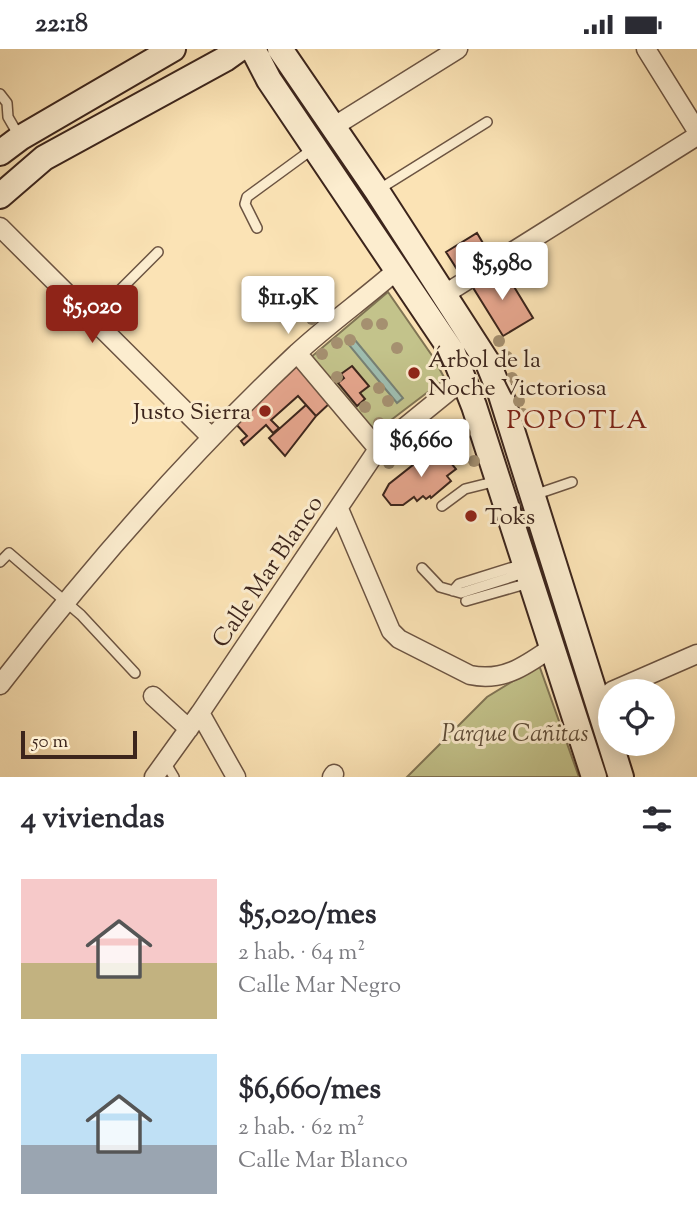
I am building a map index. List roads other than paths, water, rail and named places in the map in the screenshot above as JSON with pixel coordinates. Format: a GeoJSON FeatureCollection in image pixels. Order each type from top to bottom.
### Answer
{"type":"FeatureCollection","features":[{"type":"Feature","properties":{"kind":"main road"},"geometry":{"type":"LineString","coordinates":[[0,153],[20,138],[173,49]]}},
{"type":"Feature","properties":{"kind":"main road"},"geometry":{"type":"LineString","coordinates":[[0,196],[44,158],[239,49]]}},
{"type":"Feature","properties":{"kind":"main road"},"geometry":{"type":"LineString","coordinates":[[253,49],[269,81],[453,353],[498,481],[594,777]]}},
{"type":"Feature","properties":{"kind":"main road"},"geometry":{"type":"LineString","coordinates":[[280,49],[377,191],[488,363],[600,679]]}},
{"type":"Feature","properties":{"kind":"main road"},"geometry":{"type":"LineString","coordinates":[[617,756],[621,777]]}},
{"type":"Feature","properties":{"kind":"street"},"geometry":{"type":"LineString","coordinates":[[333,127],[458,49]]}},
{"type":"Feature","properties":{"kind":"street"},"geometry":{"type":"LineString","coordinates":[[445,294],[697,134],[646,49]]}},
{"type":"Feature","properties":{"kind":"street"},"geometry":{"type":"LineString","coordinates":[[0,227],[211,437]]}},
{"type":"Feature","properties":{"kind":"street"},"geometry":{"type":"LineString","coordinates":[[0,685],[65,601],[211,437],[297,353],[397,270]]}},
{"type":"Feature","properties":{"kind":"street"},"geometry":{"type":"LineString","coordinates":[[297,353],[378,449]]}},
{"type":"Feature","properties":{"kind":"street","name":"Calle Mar Blanco"},"geometry":{"type":"LineString","coordinates":[[154,777],[170,769],[188,729],[378,449],[464,379]]}},
{"type":"Feature","properties":{"kind":"street"},"geometry":{"type":"LineString","coordinates":[[339,509],[391,631],[399,639],[479,677],[497,677],[516,671],[551,648]]}},
{"type":"Feature","properties":{"kind":"street"},"geometry":{"type":"LineString","coordinates":[[640,679],[697,654]]}},
{"type":"Feature","properties":{"kind":"street"},"geometry":{"type":"LineString","coordinates":[[153,696],[188,729]]}},
{"type":"Feature","properties":{"kind":"street"},"geometry":{"type":"LineString","coordinates":[[200,713],[236,777]]}},
{"type":"Feature","properties":{"kind":"lane"},"geometry":{"type":"LineString","coordinates":[[0,94],[7,103],[8,117],[20,138]]}},
{"type":"Feature","properties":{"kind":"lane"},"geometry":{"type":"LineString","coordinates":[[377,191],[487,122]]}},
{"type":"Feature","properties":{"kind":"lane"},"geometry":{"type":"LineString","coordinates":[[257,228],[245,204],[247,197],[314,148]]}},
{"type":"Feature","properties":{"kind":"lane"},"geometry":{"type":"LineString","coordinates":[[92,318],[158,252]]}},
{"type":"Feature","properties":{"kind":"lane"},"geometry":{"type":"LineString","coordinates":[[442,506],[466,489],[498,481]]}},
{"type":"Feature","properties":{"kind":"lane"},"geometry":{"type":"LineString","coordinates":[[533,495],[572,482]]}},
{"type":"Feature","properties":{"kind":"lane"},"geometry":{"type":"LineString","coordinates":[[0,562],[9,553],[81,615],[135,673]]}},
{"type":"Feature","properties":{"kind":"lane"},"geometry":{"type":"LineString","coordinates":[[422,568],[440,587],[460,595],[528,573]]}},
{"type":"Feature","properties":{"kind":"lane"},"geometry":{"type":"LineString","coordinates":[[460,595],[459,584],[528,573]]}},
{"type":"Feature","properties":{"kind":"place","name":"Árbol de la Noche Victoriosa"},"geometry":{"type":"Point","coordinates":[414,373]}},
{"type":"Feature","properties":{"kind":"place","name":"Justo Sierra"},"geometry":{"type":"Point","coordinates":[265,411]}},
{"type":"Feature","properties":{"kind":"place","name":"Toks"},"geometry":{"type":"Point","coordinates":[471,516]}},
{"type":"Feature","properties":{"kind":"district","name":"POPOTLA"},"geometry":{"type":"Point","coordinates":[578,419]}},
{"type":"Feature","properties":{"kind":"park label","name":"Parque Cañitas"},"geometry":{"type":"Point","coordinates":[515,733]}}]}
